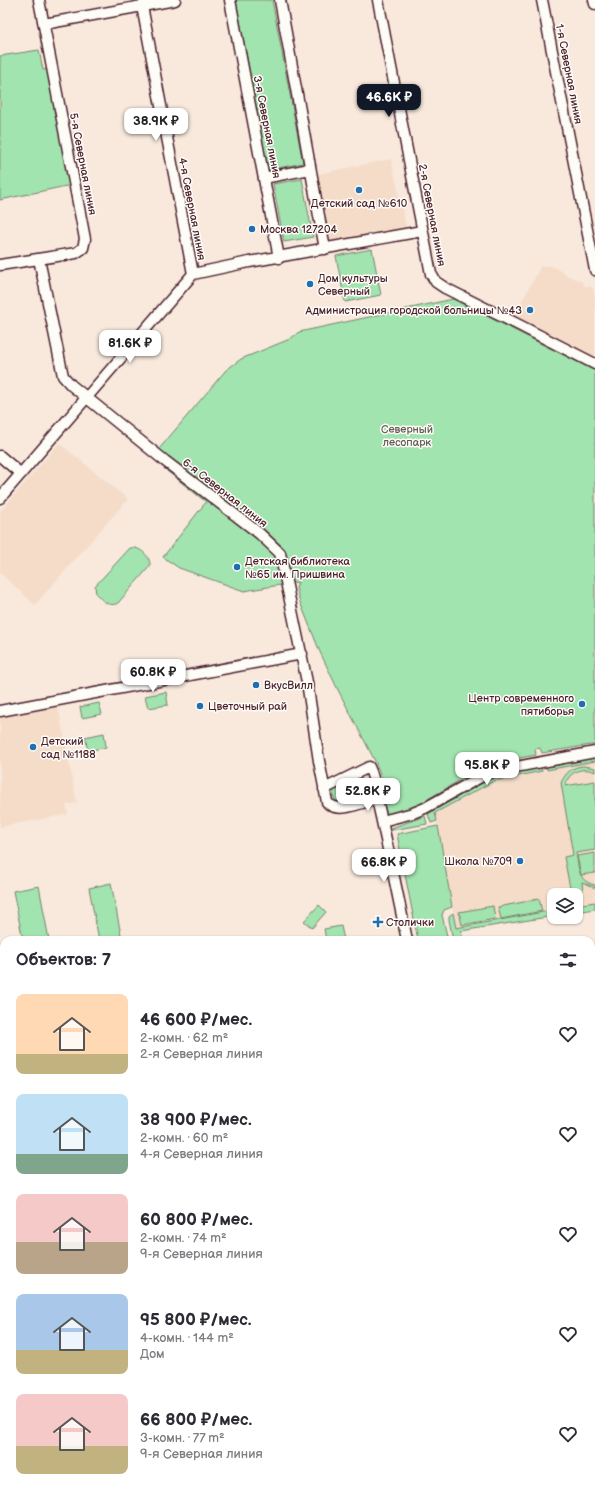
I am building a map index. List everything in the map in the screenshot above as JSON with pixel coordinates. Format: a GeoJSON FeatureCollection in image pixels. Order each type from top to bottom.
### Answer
{"type":"FeatureCollection","features":[{"type":"Feature","properties":{"kind":"street","name":"5-я Северная линия"},"geometry":{"type":"LineString","coordinates":[[0,265],[76,253],[83,248],[85,239],[39,0]]}},
{"type":"Feature","properties":{"kind":"street"},"geometry":{"type":"LineString","coordinates":[[44,24],[175,0]]}},
{"type":"Feature","properties":{"kind":"street","name":"3-я Северная линия"},"geometry":{"type":"LineString","coordinates":[[230,0],[279,258]]}},
{"type":"Feature","properties":{"kind":"street"},"geometry":{"type":"LineString","coordinates":[[280,0],[325,249]]}},
{"type":"Feature","properties":{"kind":"street","name":"2-я Северная линия"},"geometry":{"type":"LineString","coordinates":[[378,0],[431,274],[436,282],[445,288],[595,364]]}},
{"type":"Feature","properties":{"kind":"street","name":"1-я Северная линия"},"geometry":{"type":"LineString","coordinates":[[542,0],[595,270]]}},
{"type":"Feature","properties":{"kind":"street"},"geometry":{"type":"LineString","coordinates":[[594,0],[595,4]]}},
{"type":"Feature","properties":{"kind":"street","name":"4-я Северная линия"},"geometry":{"type":"LineString","coordinates":[[142,6],[193,274]]}},
{"type":"Feature","properties":{"kind":"street"},"geometry":{"type":"LineString","coordinates":[[264,178],[310,169]]}},
{"type":"Feature","properties":{"kind":"street"},"geometry":{"type":"LineString","coordinates":[[0,498],[193,274],[422,231]]}},
{"type":"Feature","properties":{"kind":"street","name":"6-я Северная линия"},"geometry":{"type":"LineString","coordinates":[[39,259],[62,376],[71,385],[165,461],[260,534],[280,553],[302,654],[327,802],[330,806],[340,809],[377,798]]}},
{"type":"Feature","properties":{"kind":"street"},"geometry":{"type":"LineString","coordinates":[[0,456],[21,474]]}},
{"type":"Feature","properties":{"kind":"street"},"geometry":{"type":"LineString","coordinates":[[0,711],[302,654]]}},
{"type":"Feature","properties":{"kind":"street"},"geometry":{"type":"LineString","coordinates":[[382,821],[413,813],[425,808],[486,774],[495,771],[595,752]]}},
{"type":"Feature","properties":{"kind":"street"},"geometry":{"type":"LineString","coordinates":[[324,789],[369,767],[374,780],[406,936]]}},
{"type":"Feature","properties":{"kind":"shaded area","name":"Детский сад №610"},"geometry":{"type":"Polygon","coordinates":[[[391,159],[406,227],[331,243],[318,174],[391,159]]]}},
{"type":"Feature","properties":{"kind":"shaded area"},"geometry":{"type":"Polygon","coordinates":[[[541,266],[552,266],[568,276],[583,282],[584,286],[593,288],[595,300],[595,358],[513,317],[541,266]]]}},
{"type":"Feature","properties":{"kind":"shaded area"},"geometry":{"type":"Polygon","coordinates":[[[59,443],[128,499],[35,605],[0,573],[0,512],[59,443]]]}},
{"type":"Feature","properties":{"kind":"shaded area","name":"Детский сад №1188"},"geometry":{"type":"Polygon","coordinates":[[[58,706],[77,803],[66,805],[68,814],[0,827],[0,717],[58,706]]]}},
{"type":"Feature","properties":{"kind":"shaded area","name":"Школа №709"},"geometry":{"type":"Polygon","coordinates":[[[595,761],[595,902],[583,904],[583,888],[547,888],[547,911],[456,928],[435,813],[494,781],[595,761]]]}},
{"type":"Feature","properties":{"kind":"green space"},"geometry":{"type":"Polygon","coordinates":[[[236,0],[272,0],[303,163],[268,170],[236,0]]]}},
{"type":"Feature","properties":{"kind":"green space"},"geometry":{"type":"Polygon","coordinates":[[[39,50],[43,70],[49,69],[71,185],[0,200],[0,56],[39,50]]]}},
{"type":"Feature","properties":{"kind":"green space"},"geometry":{"type":"Polygon","coordinates":[[[302,179],[313,237],[284,242],[273,184],[302,179]]]}},
{"type":"Feature","properties":{"kind":"green space"},"geometry":{"type":"Polygon","coordinates":[[[372,249],[381,295],[345,302],[336,256],[372,249]]]}},
{"type":"Feature","properties":{"kind":"green space","name":"Северный лесопарк"},"geometry":{"type":"Polygon","coordinates":[[[453,299],[595,371],[595,745],[542,753],[540,748],[535,749],[536,755],[487,764],[418,805],[387,815],[384,805],[391,802],[389,797],[390,795],[375,761],[320,652],[300,602],[296,588],[298,582],[244,591],[179,568],[163,557],[206,502],[167,471],[174,462],[159,449],[226,370],[241,359],[290,339],[299,332],[453,299]]]}},
{"type":"Feature","properties":{"kind":"green space"},"geometry":{"type":"Polygon","coordinates":[[[130,548],[144,552],[149,559],[150,566],[118,603],[112,605],[109,604],[103,601],[96,594],[95,586],[130,548]]]}},
{"type":"Feature","properties":{"kind":"green space"},"geometry":{"type":"Polygon","coordinates":[[[166,692],[168,705],[148,708],[145,696],[166,692]]]}},
{"type":"Feature","properties":{"kind":"green space"},"geometry":{"type":"Polygon","coordinates":[[[99,703],[102,714],[82,718],[80,707],[99,703]]]}},
{"type":"Feature","properties":{"kind":"green space"},"geometry":{"type":"Polygon","coordinates":[[[104,733],[106,747],[88,751],[85,737],[104,733]]]}},
{"type":"Feature","properties":{"kind":"green space"},"geometry":{"type":"Polygon","coordinates":[[[595,758],[595,761],[547,770],[546,767],[595,758]]]}},
{"type":"Feature","properties":{"kind":"green space"},"geometry":{"type":"Polygon","coordinates":[[[580,766],[595,768],[595,772],[590,770],[581,770],[576,772],[569,777],[565,786],[595,781],[595,850],[576,853],[582,877],[589,883],[595,885],[595,888],[582,882],[583,888],[570,888],[564,857],[573,855],[561,783],[570,771],[580,766]]]}},
{"type":"Feature","properties":{"kind":"green space"},"geometry":{"type":"Polygon","coordinates":[[[541,767],[542,771],[494,781],[435,813],[437,821],[431,823],[428,814],[491,778],[541,767]]]}},
{"type":"Feature","properties":{"kind":"green space"},"geometry":{"type":"Polygon","coordinates":[[[359,778],[365,783],[367,791],[345,800],[336,801],[333,796],[333,791],[359,778]]]}},
{"type":"Feature","properties":{"kind":"green space"},"geometry":{"type":"Polygon","coordinates":[[[425,816],[427,824],[392,830],[391,828],[425,816]]]}},
{"type":"Feature","properties":{"kind":"green space"},"geometry":{"type":"Polygon","coordinates":[[[438,826],[452,907],[444,910],[442,915],[447,936],[417,936],[397,834],[438,826]]]}},
{"type":"Feature","properties":{"kind":"green space"},"geometry":{"type":"Polygon","coordinates":[[[595,853],[595,873],[581,875],[577,856],[595,853]]]}},
{"type":"Feature","properties":{"kind":"green space"},"geometry":{"type":"Polygon","coordinates":[[[111,883],[121,936],[98,936],[89,888],[111,883]]]}},
{"type":"Feature","properties":{"kind":"green space"},"geometry":{"type":"Polygon","coordinates":[[[39,886],[48,936],[22,936],[13,891],[39,886]]]}},
{"type":"Feature","properties":{"kind":"green space"},"geometry":{"type":"Polygon","coordinates":[[[539,899],[542,911],[501,919],[498,907],[539,899]]]}},
{"type":"Feature","properties":{"kind":"green space"},"geometry":{"type":"Polygon","coordinates":[[[595,902],[595,909],[583,911],[583,904],[595,902]]]}},
{"type":"Feature","properties":{"kind":"green space"},"geometry":{"type":"Polygon","coordinates":[[[319,905],[326,912],[312,928],[304,921],[319,905]]]}},
{"type":"Feature","properties":{"kind":"green space"},"geometry":{"type":"Polygon","coordinates":[[[493,906],[495,919],[462,925],[459,912],[493,906]]]}},
{"type":"Feature","properties":{"kind":"green space"},"geometry":{"type":"Polygon","coordinates":[[[547,911],[547,917],[461,931],[462,936],[452,936],[449,916],[453,913],[456,928],[547,911]]]}},
{"type":"Feature","properties":{"kind":"green space"},"geometry":{"type":"Polygon","coordinates":[[[341,926],[343,936],[325,936],[324,929],[341,926]]]}},
{"type":"Feature","properties":{"kind":"place","name":"Детский сад №610"},"geometry":{"type":"Point","coordinates":[359,190]}},
{"type":"Feature","properties":{"kind":"place","name":"Москва 127204"},"geometry":{"type":"Point","coordinates":[252,229]}},
{"type":"Feature","properties":{"kind":"place","name":"Дом культуры Северный"},"geometry":{"type":"Point","coordinates":[310,284]}},
{"type":"Feature","properties":{"kind":"place","name":"Администрация городской больницы №43"},"geometry":{"type":"Point","coordinates":[530,310]}},
{"type":"Feature","properties":{"kind":"place","name":"Детская библиотека №65 им. Пришвина"},"geometry":{"type":"Point","coordinates":[237,567]}},
{"type":"Feature","properties":{"kind":"place","name":"ВкусВилл"},"geometry":{"type":"Point","coordinates":[256,685]}},
{"type":"Feature","properties":{"kind":"place","name":"Центр современного пятиборья"},"geometry":{"type":"Point","coordinates":[582,704]}},
{"type":"Feature","properties":{"kind":"place","name":"Цветочный рай"},"geometry":{"type":"Point","coordinates":[200,706]}},
{"type":"Feature","properties":{"kind":"place","name":"Детский сад №1188"},"geometry":{"type":"Point","coordinates":[33,747]}},
{"type":"Feature","properties":{"kind":"place","name":"Школа №709"},"geometry":{"type":"Point","coordinates":[520,861]}},
{"type":"Feature","properties":{"kind":"place","name":"Столички"},"geometry":{"type":"Point","coordinates":[378,922]}}]}
